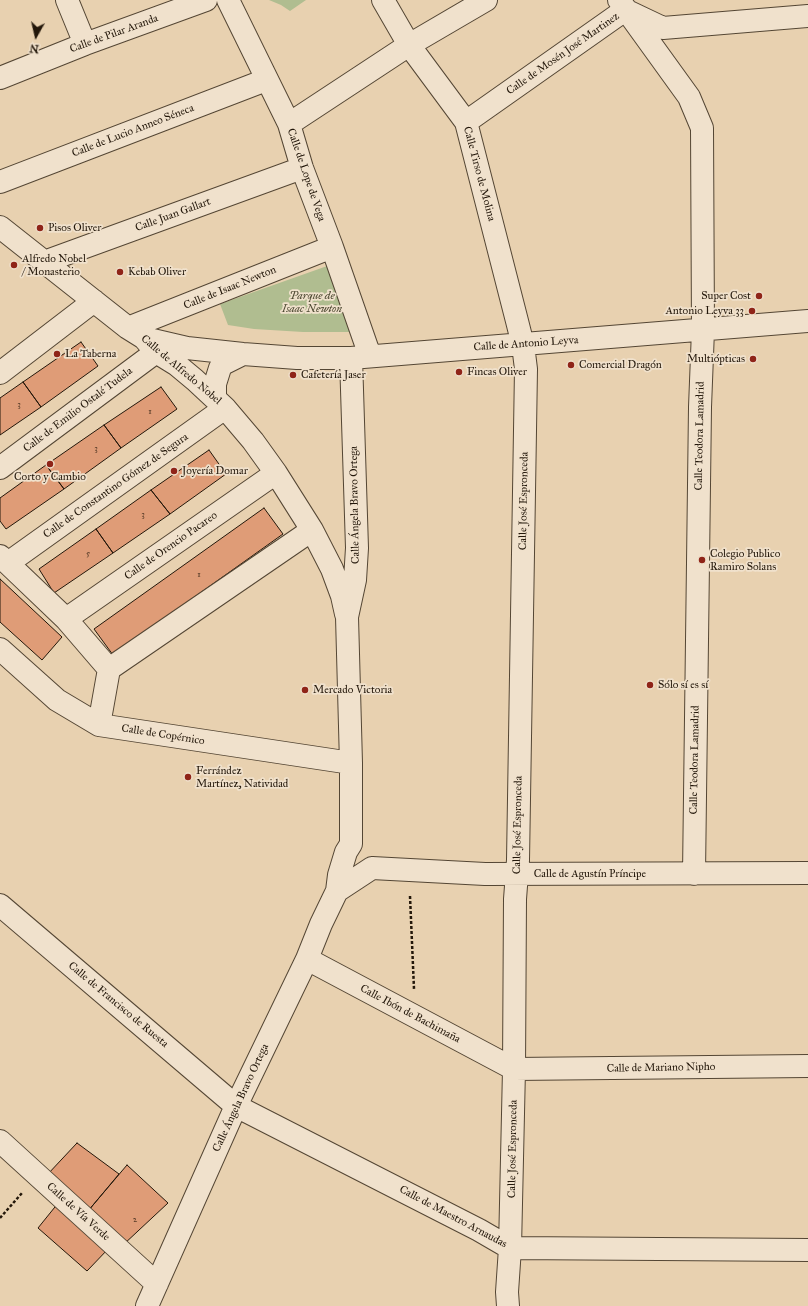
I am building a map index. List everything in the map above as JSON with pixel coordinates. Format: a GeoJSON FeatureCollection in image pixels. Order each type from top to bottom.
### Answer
{"type":"FeatureCollection","features":[{"type":"Feature","properties":{"kind":"street"},"geometry":{"type":"LineString","coordinates":[[67,0],[85,44]]}},
{"type":"Feature","properties":{"kind":"street","name":"Calle de Pilar Aranda"},"geometry":{"type":"LineString","coordinates":[[0,78],[85,44],[206,0]]}},
{"type":"Feature","properties":{"kind":"street","name":"Calle de Lope de Vega"},"geometry":{"type":"LineString","coordinates":[[228,0],[266,80],[289,124],[302,168],[332,248],[361,357]]}},
{"type":"Feature","properties":{"kind":"street","name":"Calle Tirso de Molina"},"geometry":{"type":"LineString","coordinates":[[383,0],[409,45],[466,122],[523,345]]}},
{"type":"Feature","properties":{"kind":"street"},"geometry":{"type":"LineString","coordinates":[[289,124],[409,45],[486,0]]}},
{"type":"Feature","properties":{"kind":"street","name":"Calle de Mosén José Martinez"},"geometry":{"type":"LineString","coordinates":[[466,122],[622,5],[663,28],[808,16]]}},
{"type":"Feature","properties":{"kind":"street","name":"Calle Teodora Lamadrid"},"geometry":{"type":"LineString","coordinates":[[622,5],[689,97],[702,128],[703,330],[700,407],[694,874]]}},
{"type":"Feature","properties":{"kind":"street","name":"Calle de Lucio Anneo Séneca"},"geometry":{"type":"LineString","coordinates":[[0,182],[266,80]]}},
{"type":"Feature","properties":{"kind":"street","name":"Calle Juan Gallart"},"geometry":{"type":"LineString","coordinates":[[44,262],[302,168]]}},
{"type":"Feature","properties":{"kind":"street","name":"Calle de Alfredo Nobel"},"geometry":{"type":"LineString","coordinates":[[0,227],[181,369],[220,403],[253,441],[276,473],[312,530],[332,569],[342,596],[347,617]]}},
{"type":"Feature","properties":{"kind":"street","name":"Calle de Isaac Newton"},"geometry":{"type":"LineString","coordinates":[[143,340],[332,248]]}},
{"type":"Feature","properties":{"kind":"street"},"geometry":{"type":"LineString","coordinates":[[0,373],[94,301]]}},
{"type":"Feature","properties":{"kind":"street","name":"Calle de Antonio Leyva"},"geometry":{"type":"LineString","coordinates":[[143,340],[187,348],[243,354],[297,358],[361,357],[808,321]]}},
{"type":"Feature","properties":{"kind":"street","name":"Calle de Emilio Ostalé Tudela"},"geometry":{"type":"LineString","coordinates":[[0,468],[143,340]]}},
{"type":"Feature","properties":{"kind":"street","name":"Calle José Espronceda"},"geometry":{"type":"LineString","coordinates":[[508,1306],[507,1292],[510,1248],[514,1069],[515,899],[517,874],[526,369],[523,345]]}},
{"type":"Feature","properties":{"kind":"street"},"geometry":{"type":"LineString","coordinates":[[220,403],[215,384],[220,368],[223,364],[243,354]]}},
{"type":"Feature","properties":{"kind":"street","name":"Calle Ángela Bravo Ortega"},"geometry":{"type":"LineString","coordinates":[[147,1306],[236,1106],[337,891],[339,875],[346,852],[351,844],[351,763],[347,617],[355,580],[357,548],[361,357]]}},
{"type":"Feature","properties":{"kind":"street","name":"Calle de Constantino Gómez de Segura"},"geometry":{"type":"LineString","coordinates":[[4,560],[220,403]]}},
{"type":"Feature","properties":{"kind":"street","name":"Calle de Orencio Pacareo"},"geometry":{"type":"LineString","coordinates":[[66,619],[276,473]]}},
{"type":"Feature","properties":{"kind":"street"},"geometry":{"type":"LineString","coordinates":[[99,725],[109,669],[312,530]]}},
{"type":"Feature","properties":{"kind":"street"},"geometry":{"type":"LineString","coordinates":[[4,560],[66,619],[109,669]]}},
{"type":"Feature","properties":{"kind":"street","name":"Calle de Copérnico"},"geometry":{"type":"LineString","coordinates":[[0,649],[57,700],[99,725],[351,763]]}},
{"type":"Feature","properties":{"kind":"street"},"geometry":{"type":"LineString","coordinates":[[337,891],[372,868],[351,844]]}},
{"type":"Feature","properties":{"kind":"street","name":"Calle de Agustín Príncipe"},"geometry":{"type":"LineString","coordinates":[[372,868],[469,874],[808,873]]}},
{"type":"Feature","properties":{"kind":"street","name":"Calle de Francisco de Ruesta"},"geometry":{"type":"LineString","coordinates":[[0,905],[236,1106]]}},
{"type":"Feature","properties":{"kind":"street","name":"Calle Ibón de Bachimaña"},"geometry":{"type":"LineString","coordinates":[[306,959],[514,1069]]}},
{"type":"Feature","properties":{"kind":"street","name":"Calle de Mariano Nipho"},"geometry":{"type":"LineString","coordinates":[[514,1069],[808,1066]]}},
{"type":"Feature","properties":{"kind":"street","name":"Calle de Maestro Arnaudas"},"geometry":{"type":"LineString","coordinates":[[236,1106],[479,1230],[510,1248],[808,1250]]}},
{"type":"Feature","properties":{"kind":"street","name":"Calle de Vía Verde"},"geometry":{"type":"LineString","coordinates":[[0,1140],[157,1284]]}},
{"type":"Feature","properties":{"kind":"path"},"geometry":{"type":"LineString","coordinates":[[410,896],[414,1004],[413,1015]]}},
{"type":"Feature","properties":{"kind":"path"},"geometry":{"type":"LineString","coordinates":[[0,1218],[37,1174]]}},
{"type":"Feature","properties":{"kind":"green space"},"geometry":{"type":"Polygon","coordinates":[[[269,0],[306,0],[290,11],[269,0]]]}},
{"type":"Feature","properties":{"kind":"green space","name":"Parque de Isaac Newton"},"geometry":{"type":"Polygon","coordinates":[[[330,265],[355,332],[303,332],[254,329],[228,325],[220,304],[330,265]]]}},
{"type":"Feature","properties":{"kind":"building"},"geometry":{"type":"Polygon","coordinates":[[[81,342],[98,366],[41,407],[23,382],[81,342]]]}},
{"type":"Feature","properties":{"kind":"building"},"geometry":{"type":"Polygon","coordinates":[[[23,382],[41,407],[0,435],[0,398],[23,382]]]}},
{"type":"Feature","properties":{"kind":"building"},"geometry":{"type":"Polygon","coordinates":[[[161,387],[177,409],[121,448],[104,425],[161,387]]]}},
{"type":"Feature","properties":{"kind":"building"},"geometry":{"type":"Polygon","coordinates":[[[104,425],[121,448],[64,489],[46,465],[104,425]]]}},
{"type":"Feature","properties":{"kind":"building"},"geometry":{"type":"Polygon","coordinates":[[[209,450],[226,474],[170,514],[151,490],[209,450]]]}},
{"type":"Feature","properties":{"kind":"building"},"geometry":{"type":"Polygon","coordinates":[[[46,465],[64,489],[6,529],[0,521],[0,498],[46,465]]]}},
{"type":"Feature","properties":{"kind":"building"},"geometry":{"type":"Polygon","coordinates":[[[151,490],[170,514],[113,553],[96,529],[151,490]]]}},
{"type":"Feature","properties":{"kind":"building"},"geometry":{"type":"Polygon","coordinates":[[[264,508],[283,534],[113,655],[94,629],[264,508]]]}},
{"type":"Feature","properties":{"kind":"building"},"geometry":{"type":"Polygon","coordinates":[[[96,529],[113,553],[54,593],[39,569],[96,529]]]}},
{"type":"Feature","properties":{"kind":"building"},"geometry":{"type":"Polygon","coordinates":[[[0,579],[62,637],[42,660],[0,622],[0,579]]]}},
{"type":"Feature","properties":{"kind":"building"},"geometry":{"type":"Polygon","coordinates":[[[77,1143],[119,1174],[88,1211],[47,1175],[77,1143]]]}},
{"type":"Feature","properties":{"kind":"building"},"geometry":{"type":"Polygon","coordinates":[[[127,1165],[168,1203],[123,1245],[88,1211],[127,1165]]]}},
{"type":"Feature","properties":{"kind":"building"},"geometry":{"type":"Polygon","coordinates":[[[59,1202],[109,1248],[87,1271],[38,1228],[59,1202]]]}},
{"type":"Feature","properties":{"kind":"place","name":"Pisos Oliver"},"geometry":{"type":"Point","coordinates":[40,228]}},
{"type":"Feature","properties":{"kind":"place","name":"Alfredo Nobel / Monasterio"},"geometry":{"type":"Point","coordinates":[14,265]}},
{"type":"Feature","properties":{"kind":"place","name":"Kebab Oliver"},"geometry":{"type":"Point","coordinates":[120,272]}},
{"type":"Feature","properties":{"kind":"place","name":"Super Cost"},"geometry":{"type":"Point","coordinates":[759,296]}},
{"type":"Feature","properties":{"kind":"place","name":"Antonio Leyva 33"},"geometry":{"type":"Point","coordinates":[752,311]}},
{"type":"Feature","properties":{"kind":"place","name":"La Taberna"},"geometry":{"type":"Point","coordinates":[57,354]}},
{"type":"Feature","properties":{"kind":"place","name":"Multiópticas"},"geometry":{"type":"Point","coordinates":[753,359]}},
{"type":"Feature","properties":{"kind":"place","name":"Comercial Dragón"},"geometry":{"type":"Point","coordinates":[571,365]}},
{"type":"Feature","properties":{"kind":"place","name":"Fincas Oliver"},"geometry":{"type":"Point","coordinates":[459,372]}},
{"type":"Feature","properties":{"kind":"place","name":"Cafetería Jaser"},"geometry":{"type":"Point","coordinates":[293,375]}},
{"type":"Feature","properties":{"kind":"place","name":"Corto y Cambio"},"geometry":{"type":"Point","coordinates":[50,464]}},
{"type":"Feature","properties":{"kind":"place","name":"Joyería Domar"},"geometry":{"type":"Point","coordinates":[174,471]}},
{"type":"Feature","properties":{"kind":"place","name":"Colegio Publico Ramiro Solans"},"geometry":{"type":"Point","coordinates":[702,560]}},
{"type":"Feature","properties":{"kind":"place","name":"Sólo sí es sí"},"geometry":{"type":"Point","coordinates":[650,685]}},
{"type":"Feature","properties":{"kind":"place","name":"Mercado Victoria"},"geometry":{"type":"Point","coordinates":[305,690]}},
{"type":"Feature","properties":{"kind":"place","name":"Ferrández Martínez, Natividad"},"geometry":{"type":"Point","coordinates":[188,777]}}]}
